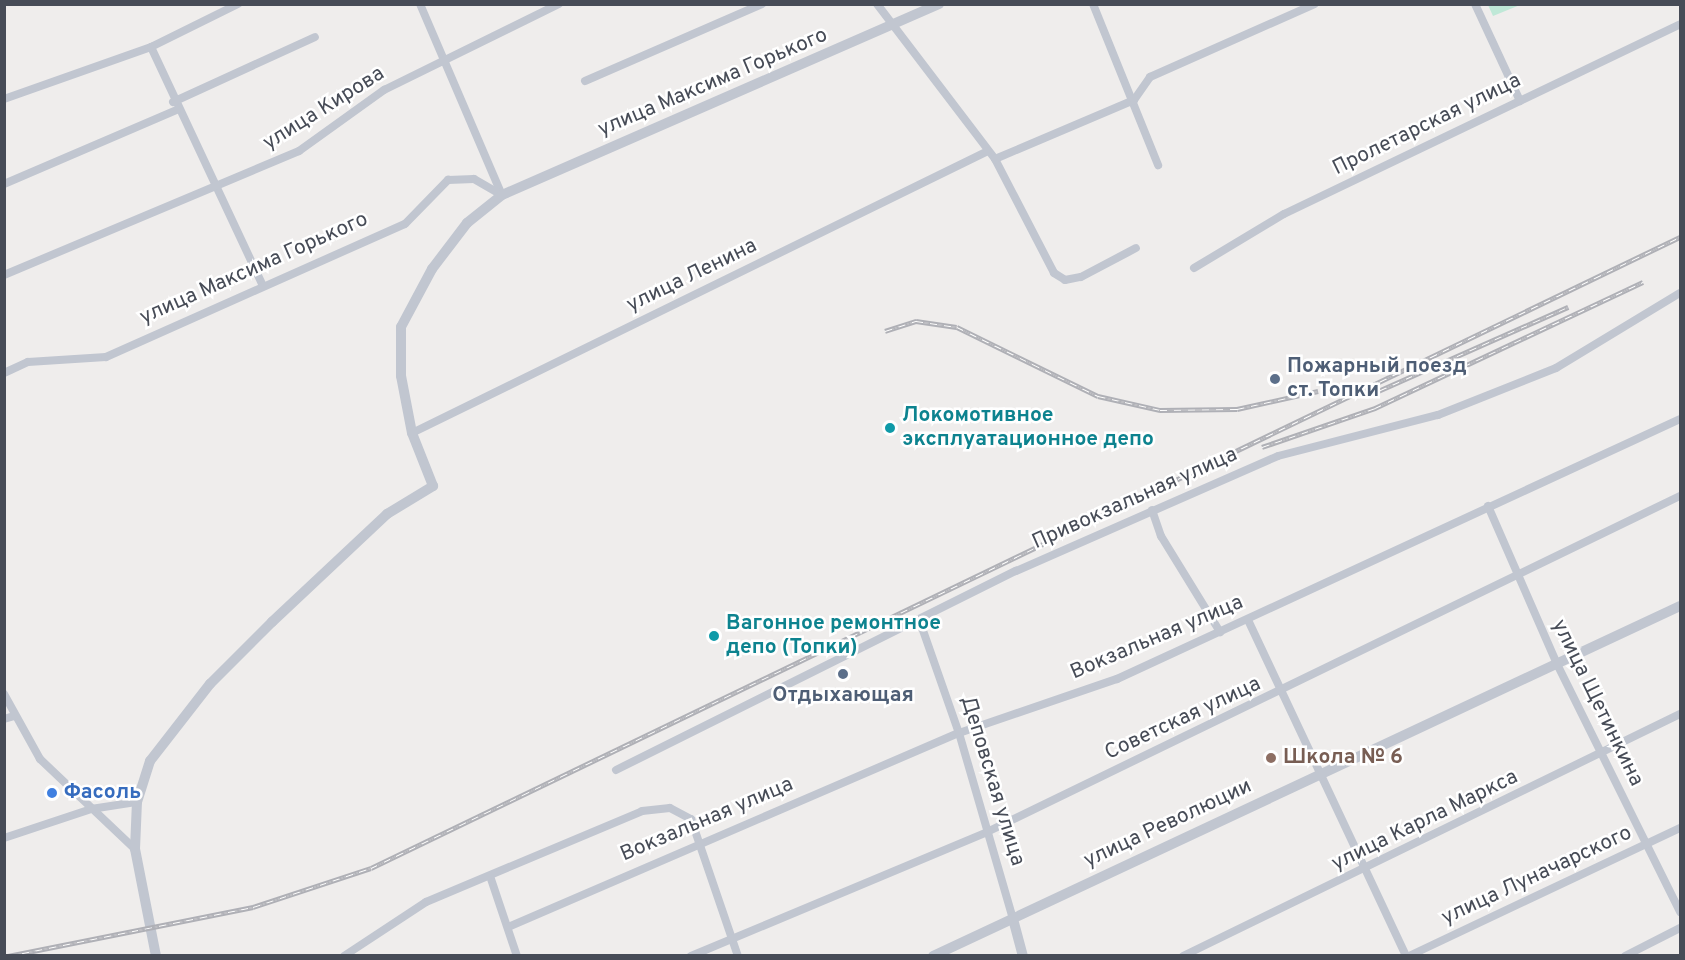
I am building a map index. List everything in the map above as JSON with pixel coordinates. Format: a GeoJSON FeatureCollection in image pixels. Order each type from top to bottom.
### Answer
{"type":"FeatureCollection","features":[{"type":"Feature","properties":{"kind":"street"},"geometry":{"type":"LineString","coordinates":[[4,99],[151,47],[238,4]]}},
{"type":"Feature","properties":{"kind":"street"},"geometry":{"type":"LineString","coordinates":[[420,4],[502,195]]}},
{"type":"Feature","properties":{"kind":"street","name":"улица Кирова"},"geometry":{"type":"LineString","coordinates":[[4,275],[219,189],[299,151],[384,90],[444,58],[559,4]]}},
{"type":"Feature","properties":{"kind":"street"},"geometry":{"type":"LineString","coordinates":[[585,81],[762,4]]}},
{"type":"Feature","properties":{"kind":"street"},"geometry":{"type":"LineString","coordinates":[[877,4],[896,25],[995,159],[1045,259],[1065,280],[1136,248]]}},
{"type":"Feature","properties":{"kind":"street","name":"улица Максима Горького"},"geometry":{"type":"LineString","coordinates":[[137,802],[150,761],[210,684],[387,514],[433,486],[412,433],[401,376],[401,327],[432,269],[460,232],[502,195],[896,25],[939,4]]}},
{"type":"Feature","properties":{"kind":"street"},"geometry":{"type":"LineString","coordinates":[[1093,4],[1134,100],[1158,165]]}},
{"type":"Feature","properties":{"kind":"street"},"geometry":{"type":"LineString","coordinates":[[995,159],[1134,100],[1150,77],[1300,8],[1315,4]]}},
{"type":"Feature","properties":{"kind":"street"},"geometry":{"type":"LineString","coordinates":[[1475,4],[1520,101]]}},
{"type":"Feature","properties":{"kind":"street","name":"Пролетарская улица"},"geometry":{"type":"LineString","coordinates":[[1194,268],[1284,214],[1680,24]]}},
{"type":"Feature","properties":{"kind":"street"},"geometry":{"type":"LineString","coordinates":[[173,102],[315,37]]}},
{"type":"Feature","properties":{"kind":"street"},"geometry":{"type":"LineString","coordinates":[[151,47],[173,102],[219,189],[263,286]]}},
{"type":"Feature","properties":{"kind":"street"},"geometry":{"type":"LineString","coordinates":[[4,184],[177,110]]}},
{"type":"Feature","properties":{"kind":"street","name":"улица Ленина"},"geometry":{"type":"LineString","coordinates":[[412,433],[988,151]]}},
{"type":"Feature","properties":{"kind":"street","name":"улица Максима Горького"},"geometry":{"type":"LineString","coordinates":[[4,373],[28,362],[106,357],[405,224],[448,180],[474,179],[502,195]]}},
{"type":"Feature","properties":{"kind":"street","name":"Привокзальная улица"},"geometry":{"type":"LineString","coordinates":[[616,770],[919,619],[1152,510],[1278,456],[1438,415],[1556,368],[1680,293]]}},
{"type":"Feature","properties":{"kind":"street","name":"Вокзальная улица"},"geometry":{"type":"LineString","coordinates":[[507,927],[700,842],[959,733],[1117,679],[1680,419]]}},
{"type":"Feature","properties":{"kind":"street","name":"Советская улица"},"geometry":{"type":"LineString","coordinates":[[691,956],[732,936],[987,832],[1283,692],[1680,496]]}},
{"type":"Feature","properties":{"kind":"street","name":"улица Щетинкина"},"geometry":{"type":"LineString","coordinates":[[1488,506],[1515,576],[1604,754],[1645,845],[1680,912]]}},
{"type":"Feature","properties":{"kind":"street"},"geometry":{"type":"LineString","coordinates":[[1152,510],[1161,536],[1220,632]]}},
{"type":"Feature","properties":{"kind":"street","name":"улица Революции"},"geometry":{"type":"LineString","coordinates":[[933,956],[1323,773],[1558,666],[1680,606]]}},
{"type":"Feature","properties":{"kind":"street","name":"Деповская улица"},"geometry":{"type":"LineString","coordinates":[[919,619],[959,733],[1023,956]]}},
{"type":"Feature","properties":{"kind":"street"},"geometry":{"type":"LineString","coordinates":[[1248,620],[1370,869],[1408,956]]}},
{"type":"Feature","properties":{"kind":"street"},"geometry":{"type":"LineString","coordinates":[[4,694],[14,716],[40,759],[135,849]]}},
{"type":"Feature","properties":{"kind":"street","name":"улица Карла Маркса"},"geometry":{"type":"LineString","coordinates":[[1183,956],[1370,869],[1680,714]]}},
{"type":"Feature","properties":{"kind":"street"},"geometry":{"type":"LineString","coordinates":[[4,719],[14,716]]}},
{"type":"Feature","properties":{"kind":"street"},"geometry":{"type":"LineString","coordinates":[[4,838],[92,809],[137,802],[135,849],[156,956]]}},
{"type":"Feature","properties":{"kind":"street","name":"Вокзальная улица"},"geometry":{"type":"LineString","coordinates":[[344,956],[426,902],[642,811],[670,808],[692,819],[700,842]]}},
{"type":"Feature","properties":{"kind":"street","name":"улица Луначарского"},"geometry":{"type":"LineString","coordinates":[[1408,956],[1680,828]]}},
{"type":"Feature","properties":{"kind":"street"},"geometry":{"type":"LineString","coordinates":[[700,842],[738,956]]}},
{"type":"Feature","properties":{"kind":"street"},"geometry":{"type":"LineString","coordinates":[[489,876],[517,956]]}},
{"type":"Feature","properties":{"kind":"street"},"geometry":{"type":"LineString","coordinates":[[1625,956],[1680,928]]}},
{"type":"Feature","properties":{"kind":"green space"},"geometry":{"type":"Polygon","coordinates":[[[1488,5],[1520,5],[1493,16],[1488,5]]]}},
{"type":"Feature","properties":{"kind":"railway"},"geometry":{"type":"LineString","coordinates":[[8,956],[253,907],[371,868],[1680,237]]}},
{"type":"Feature","properties":{"kind":"railway"},"geometry":{"type":"LineString","coordinates":[[1262,447],[1375,408],[1643,282]]}},
{"type":"Feature","properties":{"kind":"railway"},"geometry":{"type":"LineString","coordinates":[[1367,396],[1568,307]]}},
{"type":"Feature","properties":{"kind":"railway"},"geometry":{"type":"LineString","coordinates":[[885,331],[916,321],[957,327],[1098,396],[1160,410],[1237,409],[1318,391]]}},
{"type":"Feature","properties":{"kind":"place","name":"Пожарный поезд ст. Топки"},"geometry":{"type":"Point","coordinates":[1275,379]}},
{"type":"Feature","properties":{"kind":"place","name":"Локомотивное эксплуатационное депо"},"geometry":{"type":"Point","coordinates":[890,428]}},
{"type":"Feature","properties":{"kind":"place","name":"Вагонное ремонтное депо (Топки)"},"geometry":{"type":"Point","coordinates":[714,636]}},
{"type":"Feature","properties":{"kind":"place","name":"Отдыхающая"},"geometry":{"type":"Point","coordinates":[843,674]}},
{"type":"Feature","properties":{"kind":"place","name":"Школа № 6"},"geometry":{"type":"Point","coordinates":[1271,758]}},
{"type":"Feature","properties":{"kind":"place","name":"Фасоль"},"geometry":{"type":"Point","coordinates":[52,793]}}]}
